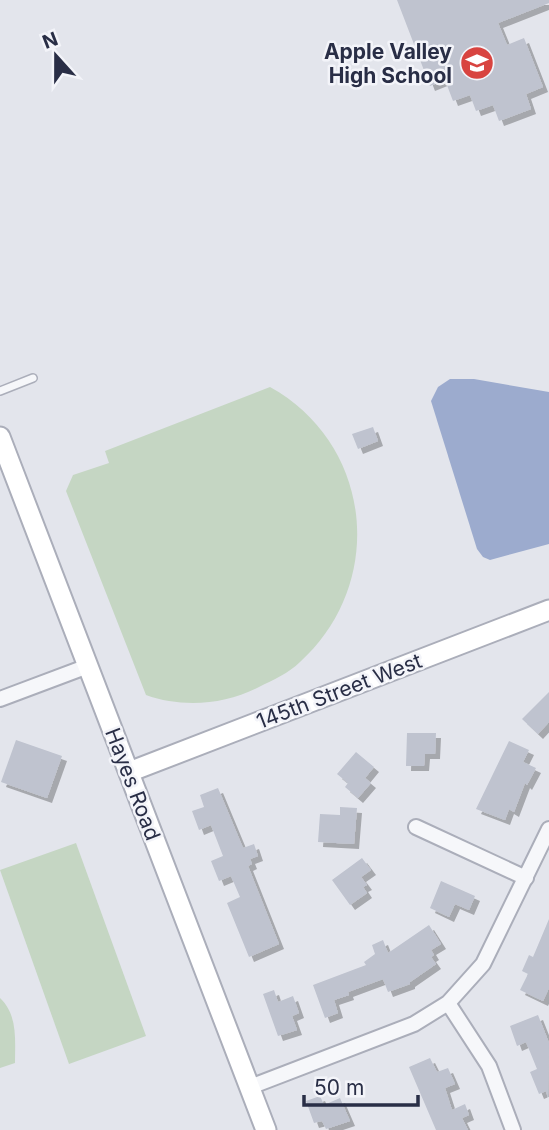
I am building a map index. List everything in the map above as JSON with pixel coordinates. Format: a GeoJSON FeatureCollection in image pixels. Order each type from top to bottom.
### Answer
{"type":"FeatureCollection","features":[{"type":"Feature","properties":{"kind":"street","name":"Hayes Road"},"geometry":{"type":"LineString","coordinates":[[0,437],[265,1130]]}},
{"type":"Feature","properties":{"kind":"street","name":"145th Street West"},"geometry":{"type":"LineString","coordinates":[[128,772],[549,610]]}},
{"type":"Feature","properties":{"kind":"street"},"geometry":{"type":"LineString","coordinates":[[0,699],[88,666]]}},
{"type":"Feature","properties":{"kind":"street"},"geometry":{"type":"LineString","coordinates":[[416,827],[526,877]]}},
{"type":"Feature","properties":{"kind":"street"},"geometry":{"type":"LineString","coordinates":[[250,1087],[414,1024],[448,1003],[483,964],[549,829]]}},
{"type":"Feature","properties":{"kind":"street"},"geometry":{"type":"LineString","coordinates":[[448,1003],[489,1066],[513,1130]]}},
{"type":"Feature","properties":{"kind":"lane"},"geometry":{"type":"LineString","coordinates":[[0,391],[33,378]]}},
{"type":"Feature","properties":{"kind":"green space"},"geometry":{"type":"Polygon","coordinates":[[[270,387],[304,412],[330,443],[348,478],[356,516],[356,555],[346,594],[328,630],[300,662],[270,682],[232,698],[203,703],[174,702],[146,695],[66,491],[73,475],[109,463],[105,451],[270,387]]]}},
{"type":"Feature","properties":{"kind":"green space"},"geometry":{"type":"Polygon","coordinates":[[[76,843],[146,1036],[69,1064],[0,870],[76,843]]]}},
{"type":"Feature","properties":{"kind":"green space"},"geometry":{"type":"Polygon","coordinates":[[[0,998],[13,1020],[15,1063],[0,1068],[0,998]]]}},
{"type":"Feature","properties":{"kind":"water"},"geometry":{"type":"Polygon","coordinates":[[[450,379],[474,379],[549,392],[549,544],[490,560],[483,557],[477,549],[431,401],[438,387],[450,379]]]}},
{"type":"Feature","properties":{"kind":"building","name":"Apple Valley High School"},"geometry":{"type":"Polygon","coordinates":[[[397,0],[549,0],[549,3],[498,23],[507,45],[524,38],[543,87],[526,94],[531,109],[499,121],[493,105],[476,111],[470,95],[453,101],[445,80],[430,86],[397,0]]]}},
{"type":"Feature","properties":{"kind":"building"},"geometry":{"type":"Polygon","coordinates":[[[373,427],[378,441],[358,449],[352,434],[373,427]]]}},
{"type":"Feature","properties":{"kind":"building"},"geometry":{"type":"Polygon","coordinates":[[[549,692],[549,722],[538,734],[522,719],[549,692]]]}},
{"type":"Feature","properties":{"kind":"building"},"geometry":{"type":"Polygon","coordinates":[[[407,733],[436,733],[435,754],[425,754],[424,766],[406,766],[407,733]]]}},
{"type":"Feature","properties":{"kind":"building"},"geometry":{"type":"Polygon","coordinates":[[[16,740],[62,756],[47,798],[1,782],[16,740]]]}},
{"type":"Feature","properties":{"kind":"building"},"geometry":{"type":"Polygon","coordinates":[[[509,741],[529,750],[523,762],[536,768],[527,785],[525,783],[514,812],[509,809],[505,820],[476,809],[509,741]]]}},
{"type":"Feature","properties":{"kind":"building"},"geometry":{"type":"Polygon","coordinates":[[[356,752],[374,767],[365,778],[371,783],[358,798],[345,787],[348,783],[337,774],[356,752]]]}},
{"type":"Feature","properties":{"kind":"building"},"geometry":{"type":"Polygon","coordinates":[[[218,788],[243,848],[254,844],[258,856],[250,859],[252,864],[248,866],[279,944],[249,957],[227,903],[240,897],[231,876],[219,881],[211,861],[223,856],[211,825],[199,830],[192,811],[204,807],[200,795],[218,788]]]}},
{"type":"Feature","properties":{"kind":"building"},"geometry":{"type":"Polygon","coordinates":[[[340,807],[357,808],[354,844],[318,842],[320,814],[340,815],[340,807]]]}},
{"type":"Feature","properties":{"kind":"building"},"geometry":{"type":"Polygon","coordinates":[[[362,858],[371,870],[361,877],[367,885],[363,887],[367,893],[350,905],[332,880],[362,858]]]}},
{"type":"Feature","properties":{"kind":"building"},"geometry":{"type":"Polygon","coordinates":[[[441,881],[475,896],[469,910],[455,904],[449,917],[430,908],[441,881]]]}},
{"type":"Feature","properties":{"kind":"building"},"geometry":{"type":"Polygon","coordinates":[[[549,919],[549,988],[543,1001],[520,990],[528,974],[522,971],[529,955],[533,957],[549,919]]]}},
{"type":"Feature","properties":{"kind":"building"},"geometry":{"type":"Polygon","coordinates":[[[429,925],[441,944],[431,950],[434,955],[431,957],[436,964],[410,984],[388,992],[383,979],[348,992],[349,995],[334,1000],[338,1013],[325,1018],[313,985],[366,965],[364,962],[375,954],[372,945],[383,940],[388,953],[429,925]]]}},
{"type":"Feature","properties":{"kind":"building"},"geometry":{"type":"Polygon","coordinates":[[[274,990],[278,1002],[293,996],[299,1013],[292,1016],[297,1030],[278,1036],[263,994],[274,990]]]}},
{"type":"Feature","properties":{"kind":"building"},"geometry":{"type":"Polygon","coordinates":[[[538,1015],[549,1043],[548,1098],[546,1091],[539,1094],[530,1072],[537,1069],[526,1042],[517,1046],[510,1026],[538,1015]]]}},
{"type":"Feature","properties":{"kind":"building"},"geometry":{"type":"Polygon","coordinates":[[[430,1058],[437,1072],[448,1068],[455,1084],[445,1088],[452,1110],[465,1104],[469,1115],[462,1118],[468,1130],[436,1130],[409,1067],[430,1058]]]}},
{"type":"Feature","properties":{"kind":"building"},"geometry":{"type":"Polygon","coordinates":[[[320,1096],[324,1105],[340,1098],[350,1121],[326,1129],[322,1121],[314,1123],[306,1101],[320,1096]]]}},
{"type":"Feature","properties":{"kind":"place","name":"Apple Valley High School"},"geometry":{"type":"Point","coordinates":[477,63]}}]}
